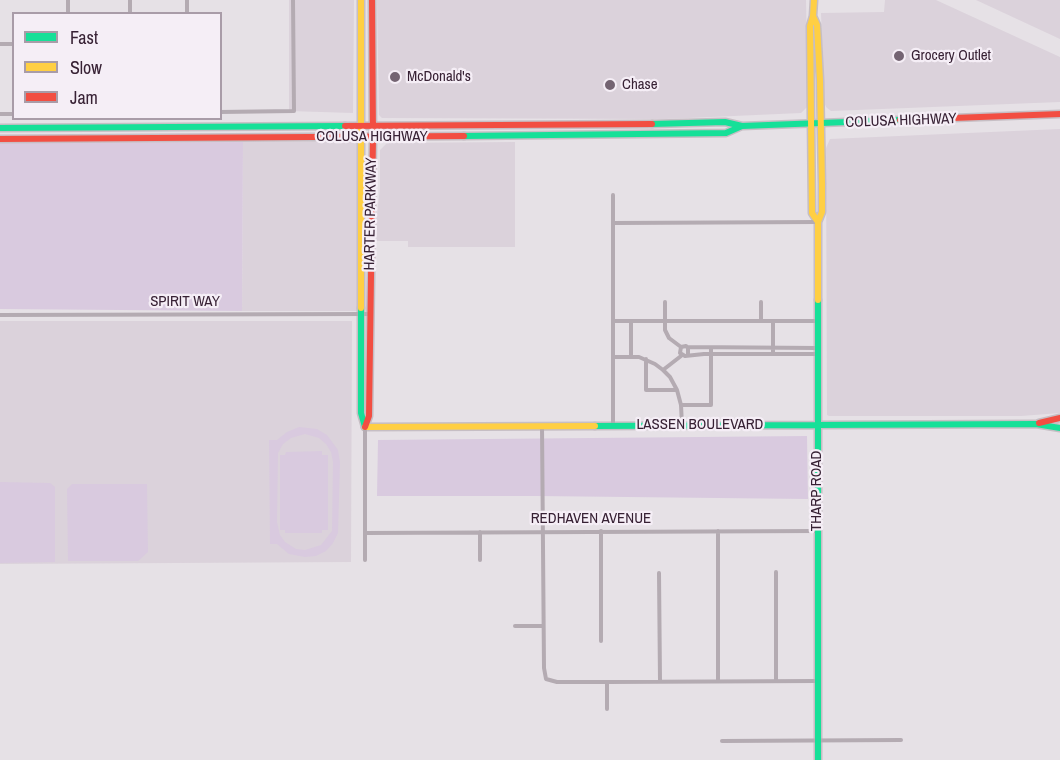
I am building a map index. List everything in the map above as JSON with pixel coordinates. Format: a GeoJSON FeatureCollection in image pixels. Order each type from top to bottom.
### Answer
{"type":"FeatureCollection","features":[{"type":"Feature","properties":{"kind":"main road","name":"HARTER PARKWAY"},"geometry":{"type":"LineString","coordinates":[[361,0],[361,413],[365,427]]}},
{"type":"Feature","properties":{"kind":"main road","name":"HARTER PARKWAY"},"geometry":{"type":"LineString","coordinates":[[365,427],[369,416],[373,137],[372,0]]}},
{"type":"Feature","properties":{"kind":"main road","name":"THARP ROAD"},"geometry":{"type":"LineString","coordinates":[[814,0],[810,26],[812,213],[818,222]]}},
{"type":"Feature","properties":{"kind":"main road","name":"THARP ROAD"},"geometry":{"type":"LineString","coordinates":[[813,16],[817,25],[822,212],[818,222],[817,321],[818,760]]}},
{"type":"Feature","properties":{"kind":"main road","name":"COLUSA HIGHWAY"},"geometry":{"type":"LineString","coordinates":[[0,128],[630,125],[725,122],[742,126],[1060,114]]}},
{"type":"Feature","properties":{"kind":"main road","name":"COLUSA HIGHWAY"},"geometry":{"type":"LineString","coordinates":[[0,139],[655,135],[726,133],[742,126]]}},
{"type":"Feature","properties":{"kind":"main road","name":"LASSEN BOULEVARD"},"geometry":{"type":"LineString","coordinates":[[1036,424],[1060,418]]}},
{"type":"Feature","properties":{"kind":"main road","name":"LASSEN BOULEVARD"},"geometry":{"type":"LineString","coordinates":[[365,427],[1036,424],[1060,428]]}},
{"type":"Feature","properties":{"kind":"street"},"geometry":{"type":"LineString","coordinates":[[222,112],[294,111],[293,0]]}},
{"type":"Feature","properties":{"kind":"street"},"geometry":{"type":"LineString","coordinates":[[613,195],[613,425]]}},
{"type":"Feature","properties":{"kind":"street"},"geometry":{"type":"LineString","coordinates":[[613,223],[818,222]]}},
{"type":"Feature","properties":{"kind":"street"},"geometry":{"type":"LineString","coordinates":[[664,302],[667,334],[681,347],[817,351]]}},
{"type":"Feature","properties":{"kind":"street"},"geometry":{"type":"LineString","coordinates":[[761,302],[761,321]]}},
{"type":"Feature","properties":{"kind":"street","name":"SPIRIT WAY"},"geometry":{"type":"LineString","coordinates":[[0,315],[369,314]]}},
{"type":"Feature","properties":{"kind":"street"},"geometry":{"type":"LineString","coordinates":[[613,321],[817,321]]}},
{"type":"Feature","properties":{"kind":"street"},"geometry":{"type":"LineString","coordinates":[[631,321],[631,357]]}},
{"type":"Feature","properties":{"kind":"street"},"geometry":{"type":"LineString","coordinates":[[773,321],[773,354]]}},
{"type":"Feature","properties":{"kind":"street"},"geometry":{"type":"LineString","coordinates":[[681,347],[679,351],[681,355]]}},
{"type":"Feature","properties":{"kind":"street"},"geometry":{"type":"LineString","coordinates":[[687,347],[688,355]]}},
{"type":"Feature","properties":{"kind":"street"},"geometry":{"type":"LineString","coordinates":[[681,405],[711,405],[711,348]]}},
{"type":"Feature","properties":{"kind":"street"},"geometry":{"type":"LineString","coordinates":[[663,370],[681,355],[817,351]]}},
{"type":"Feature","properties":{"kind":"street"},"geometry":{"type":"LineString","coordinates":[[613,357],[646,359],[663,370],[677,390],[681,405],[682,425]]}},
{"type":"Feature","properties":{"kind":"street"},"geometry":{"type":"LineString","coordinates":[[646,359],[646,390],[677,390]]}},
{"type":"Feature","properties":{"kind":"street"},"geometry":{"type":"LineString","coordinates":[[542,426],[543,626],[546,679],[557,682],[818,681]]}},
{"type":"Feature","properties":{"kind":"street","name":"HARTER PARKWAY"},"geometry":{"type":"LineString","coordinates":[[365,427],[366,560]]}},
{"type":"Feature","properties":{"kind":"street"},"geometry":{"type":"LineString","coordinates":[[601,531],[601,641]]}},
{"type":"Feature","properties":{"kind":"street"},"geometry":{"type":"LineString","coordinates":[[718,531],[718,681]]}},
{"type":"Feature","properties":{"kind":"street","name":"REDHAVEN AVENUE"},"geometry":{"type":"LineString","coordinates":[[365,533],[817,531]]}},
{"type":"Feature","properties":{"kind":"street"},"geometry":{"type":"LineString","coordinates":[[480,532],[480,560]]}},
{"type":"Feature","properties":{"kind":"street"},"geometry":{"type":"LineString","coordinates":[[776,572],[776,681]]}},
{"type":"Feature","properties":{"kind":"street"},"geometry":{"type":"LineString","coordinates":[[659,573],[660,681]]}},
{"type":"Feature","properties":{"kind":"street"},"geometry":{"type":"LineString","coordinates":[[515,626],[543,626]]}},
{"type":"Feature","properties":{"kind":"street"},"geometry":{"type":"LineString","coordinates":[[607,682],[607,709]]}},
{"type":"Feature","properties":{"kind":"street"},"geometry":{"type":"LineString","coordinates":[[722,741],[901,740]]}},
{"type":"Feature","properties":{"kind":"shaded area"},"geometry":{"type":"Polygon","coordinates":[[[289,0],[354,0],[353,113],[289,111],[289,0]]]}},
{"type":"Feature","properties":{"kind":"shaded area"},"geometry":{"type":"Polygon","coordinates":[[[377,0],[806,0],[808,106],[801,113],[666,119],[382,118],[379,115],[377,0]]]}},
{"type":"Feature","properties":{"kind":"shaded area"},"geometry":{"type":"Polygon","coordinates":[[[885,0],[936,0],[1060,57],[1060,102],[831,111],[824,102],[821,13],[884,12],[885,0]]]}},
{"type":"Feature","properties":{"kind":"shaded area"},"geometry":{"type":"Polygon","coordinates":[[[976,0],[1060,0],[1060,39],[976,0]]]}},
{"type":"Feature","properties":{"kind":"shaded area"},"geometry":{"type":"Polygon","coordinates":[[[1060,129],[1060,413],[1021,416],[827,415],[826,148],[830,139],[1060,129]]]}},
{"type":"Feature","properties":{"kind":"shaded area"},"geometry":{"type":"Polygon","coordinates":[[[358,141],[359,311],[242,311],[243,142],[358,141]]]}},
{"type":"Feature","properties":{"kind":"shaded area"},"geometry":{"type":"Polygon","coordinates":[[[243,142],[242,311],[0,309],[0,143],[243,142]]]}},
{"type":"Feature","properties":{"kind":"shaded area"},"geometry":{"type":"Polygon","coordinates":[[[515,142],[515,247],[408,247],[408,241],[374,241],[380,188],[380,150],[387,143],[515,142]]]}},
{"type":"Feature","properties":{"kind":"shaded area"},"geometry":{"type":"Polygon","coordinates":[[[0,321],[352,321],[351,562],[0,564],[0,321]]]}},
{"type":"Feature","properties":{"kind":"shaded area"},"geometry":{"type":"Polygon","coordinates":[[[299,427],[317,429],[327,435],[338,450],[340,462],[338,533],[326,551],[316,556],[305,557],[289,554],[277,544],[270,544],[269,440],[277,440],[287,432],[299,427]],[[305,434],[291,438],[283,444],[278,453],[277,522],[280,535],[285,542],[296,549],[305,550],[321,545],[332,531],[333,462],[331,452],[319,438],[305,434]]]}},
{"type":"Feature","properties":{"kind":"shaded area"},"geometry":{"type":"Polygon","coordinates":[[[807,436],[808,499],[377,496],[378,440],[807,436]]]}},
{"type":"Feature","properties":{"kind":"shaded area"},"geometry":{"type":"Polygon","coordinates":[[[322,451],[322,455],[328,455],[328,530],[322,530],[322,533],[285,533],[285,530],[280,530],[280,455],[285,455],[286,452],[322,451]]]}},
{"type":"Feature","properties":{"kind":"shaded area"},"geometry":{"type":"Polygon","coordinates":[[[0,482],[50,483],[55,487],[55,562],[0,563],[0,482]]]}},
{"type":"Feature","properties":{"kind":"shaded area"},"geometry":{"type":"Polygon","coordinates":[[[72,484],[147,484],[148,552],[138,561],[68,561],[67,489],[72,484]]]}},
{"type":"Feature","properties":{"kind":"traffic: fast"},"geometry":{"type":"LineString","coordinates":[[652,124],[725,122],[742,126],[900,120]]}},
{"type":"Feature","properties":{"kind":"traffic: fast"},"geometry":{"type":"LineString","coordinates":[[0,128],[345,126]]}},
{"type":"Feature","properties":{"kind":"traffic: fast"},"geometry":{"type":"LineString","coordinates":[[464,136],[726,133],[742,126]]}},
{"type":"Feature","properties":{"kind":"traffic: fast"},"geometry":{"type":"LineString","coordinates":[[818,300],[818,760]]}},
{"type":"Feature","properties":{"kind":"traffic: fast"},"geometry":{"type":"LineString","coordinates":[[361,308],[361,413],[365,427]]}},
{"type":"Feature","properties":{"kind":"traffic: fast"},"geometry":{"type":"LineString","coordinates":[[595,426],[1036,424],[1060,428]]}},
{"type":"Feature","properties":{"kind":"traffic: slow"},"geometry":{"type":"LineString","coordinates":[[361,0],[361,308]]}},
{"type":"Feature","properties":{"kind":"traffic: slow"},"geometry":{"type":"LineString","coordinates":[[814,0],[813,16],[817,25],[820,80],[822,184],[822,212],[818,222],[818,300]]}},
{"type":"Feature","properties":{"kind":"traffic: slow"},"geometry":{"type":"LineString","coordinates":[[813,16],[810,26],[812,213],[818,222]]}},
{"type":"Feature","properties":{"kind":"traffic: slow"},"geometry":{"type":"LineString","coordinates":[[365,427],[595,426]]}},
{"type":"Feature","properties":{"kind":"traffic: jam"},"geometry":{"type":"LineString","coordinates":[[365,427],[369,416],[373,137],[372,0]]}},
{"type":"Feature","properties":{"kind":"traffic: jam"},"geometry":{"type":"LineString","coordinates":[[900,120],[1060,114]]}},
{"type":"Feature","properties":{"kind":"traffic: jam"},"geometry":{"type":"LineString","coordinates":[[345,126],[652,124]]}},
{"type":"Feature","properties":{"kind":"traffic: jam"},"geometry":{"type":"LineString","coordinates":[[0,139],[464,136]]}},
{"type":"Feature","properties":{"kind":"traffic: jam"},"geometry":{"type":"LineString","coordinates":[[1039,423],[1060,418]]}},
{"type":"Feature","properties":{"kind":"place","name":"Grocery Outlet"},"geometry":{"type":"Point","coordinates":[899,56]}},
{"type":"Feature","properties":{"kind":"place","name":"McDonald's"},"geometry":{"type":"Point","coordinates":[395,77]}},
{"type":"Feature","properties":{"kind":"place","name":"Chase"},"geometry":{"type":"Point","coordinates":[610,85]}}]}
